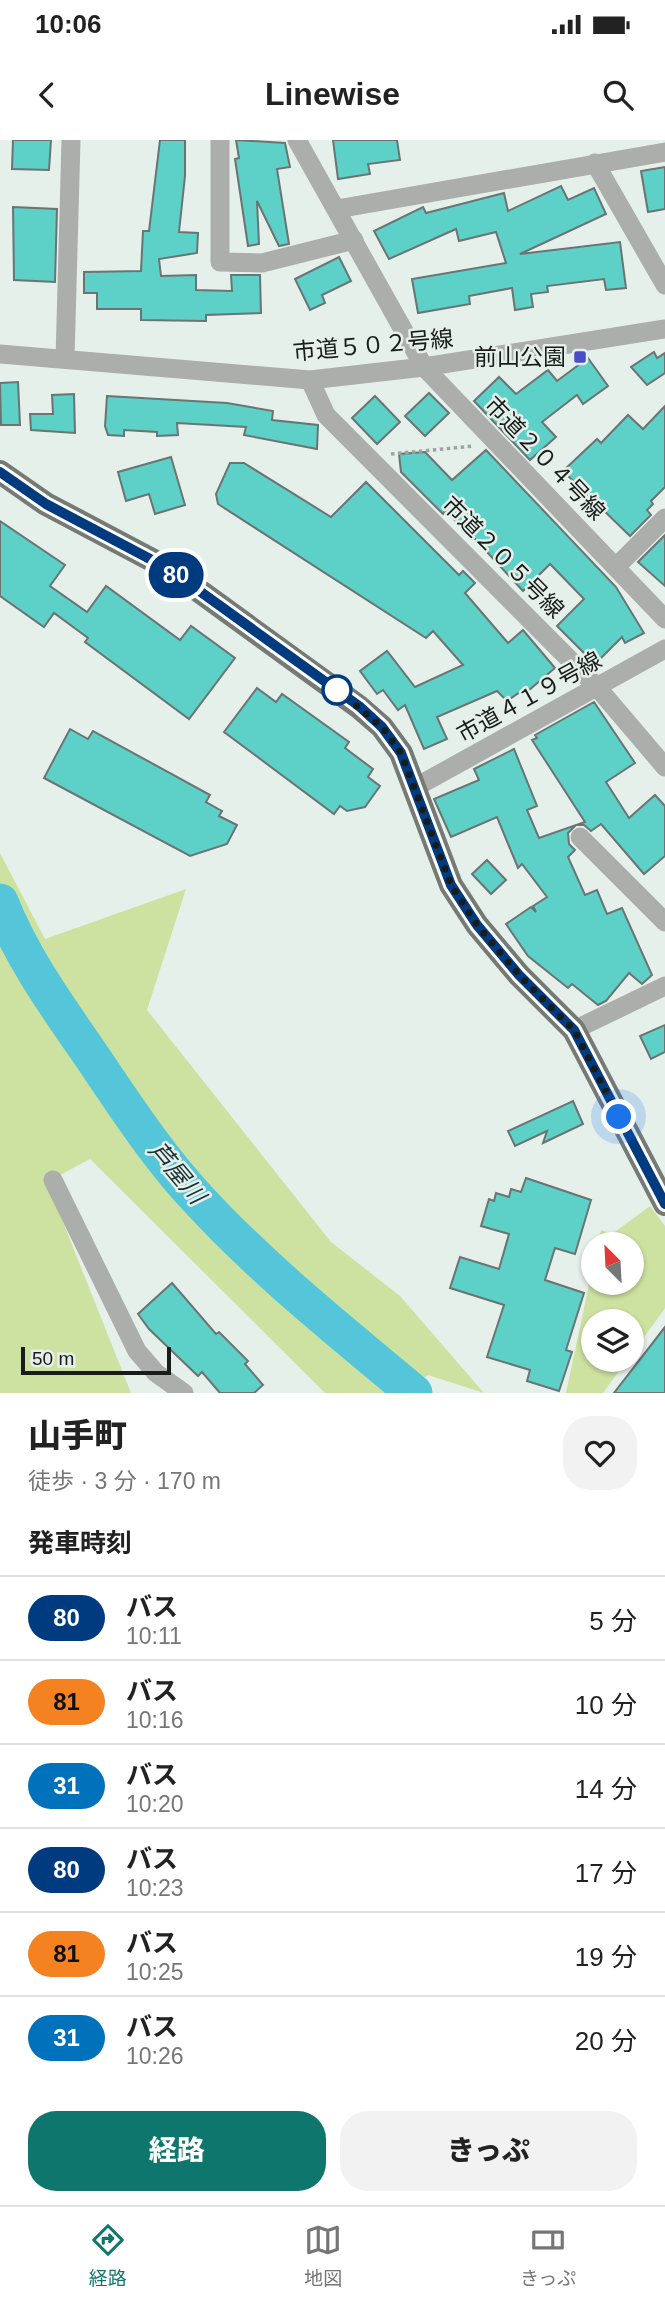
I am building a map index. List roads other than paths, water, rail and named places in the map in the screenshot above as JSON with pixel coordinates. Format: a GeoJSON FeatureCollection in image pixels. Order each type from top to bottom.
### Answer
{"type":"FeatureCollection","features":[{"type":"Feature","properties":{"kind":"main road"},"geometry":{"type":"LineString","coordinates":[[0,472],[46,504],[169,569],[359,706],[382,727],[401,753],[416,787],[451,885],[477,925],[519,975],[574,1030],[665,1204]]}},
{"type":"Feature","properties":{"kind":"street"},"geometry":{"type":"LineString","coordinates":[[65,359],[71,140]]}},
{"type":"Feature","properties":{"kind":"street"},"geometry":{"type":"LineString","coordinates":[[220,140],[220,262],[262,263],[354,240]]}},
{"type":"Feature","properties":{"kind":"street","name":"市道２０４号線"},"geometry":{"type":"LineString","coordinates":[[297,140],[424,368],[665,619]]}},
{"type":"Feature","properties":{"kind":"street"},"geometry":{"type":"LineString","coordinates":[[337,209],[665,152]]}},
{"type":"Feature","properties":{"kind":"street"},"geometry":{"type":"LineString","coordinates":[[595,163],[665,285]]}},
{"type":"Feature","properties":{"kind":"street","name":"市道５０２号線"},"geometry":{"type":"LineString","coordinates":[[0,354],[310,380],[424,368],[665,329]]}},
{"type":"Feature","properties":{"kind":"street","name":"市道２０５号線"},"geometry":{"type":"LineString","coordinates":[[310,380],[327,415],[597,687],[665,767]]}},
{"type":"Feature","properties":{"kind":"street"},"geometry":{"type":"LineString","coordinates":[[616,568],[665,518]]}},
{"type":"Feature","properties":{"kind":"street","name":"市道４１９号線"},"geometry":{"type":"LineString","coordinates":[[416,787],[665,649]]}},
{"type":"Feature","properties":{"kind":"street"},"geometry":{"type":"LineString","coordinates":[[580,837],[665,922]]}},
{"type":"Feature","properties":{"kind":"street"},"geometry":{"type":"LineString","coordinates":[[574,1030],[665,986]]}},
{"type":"Feature","properties":{"kind":"street"},"geometry":{"type":"LineString","coordinates":[[53,1180],[137,1351],[156,1373],[184,1393]]}},
{"type":"Feature","properties":{"kind":"waterway","name":"芦屋川"},"geometry":{"type":"LineString","coordinates":[[0,902],[18,941],[50,996],[139,1125],[182,1181],[275,1275],[414,1393]]}},
{"type":"Feature","properties":{"kind":"place","name":"前山公園"},"geometry":{"type":"Point","coordinates":[580,357]}}]}
